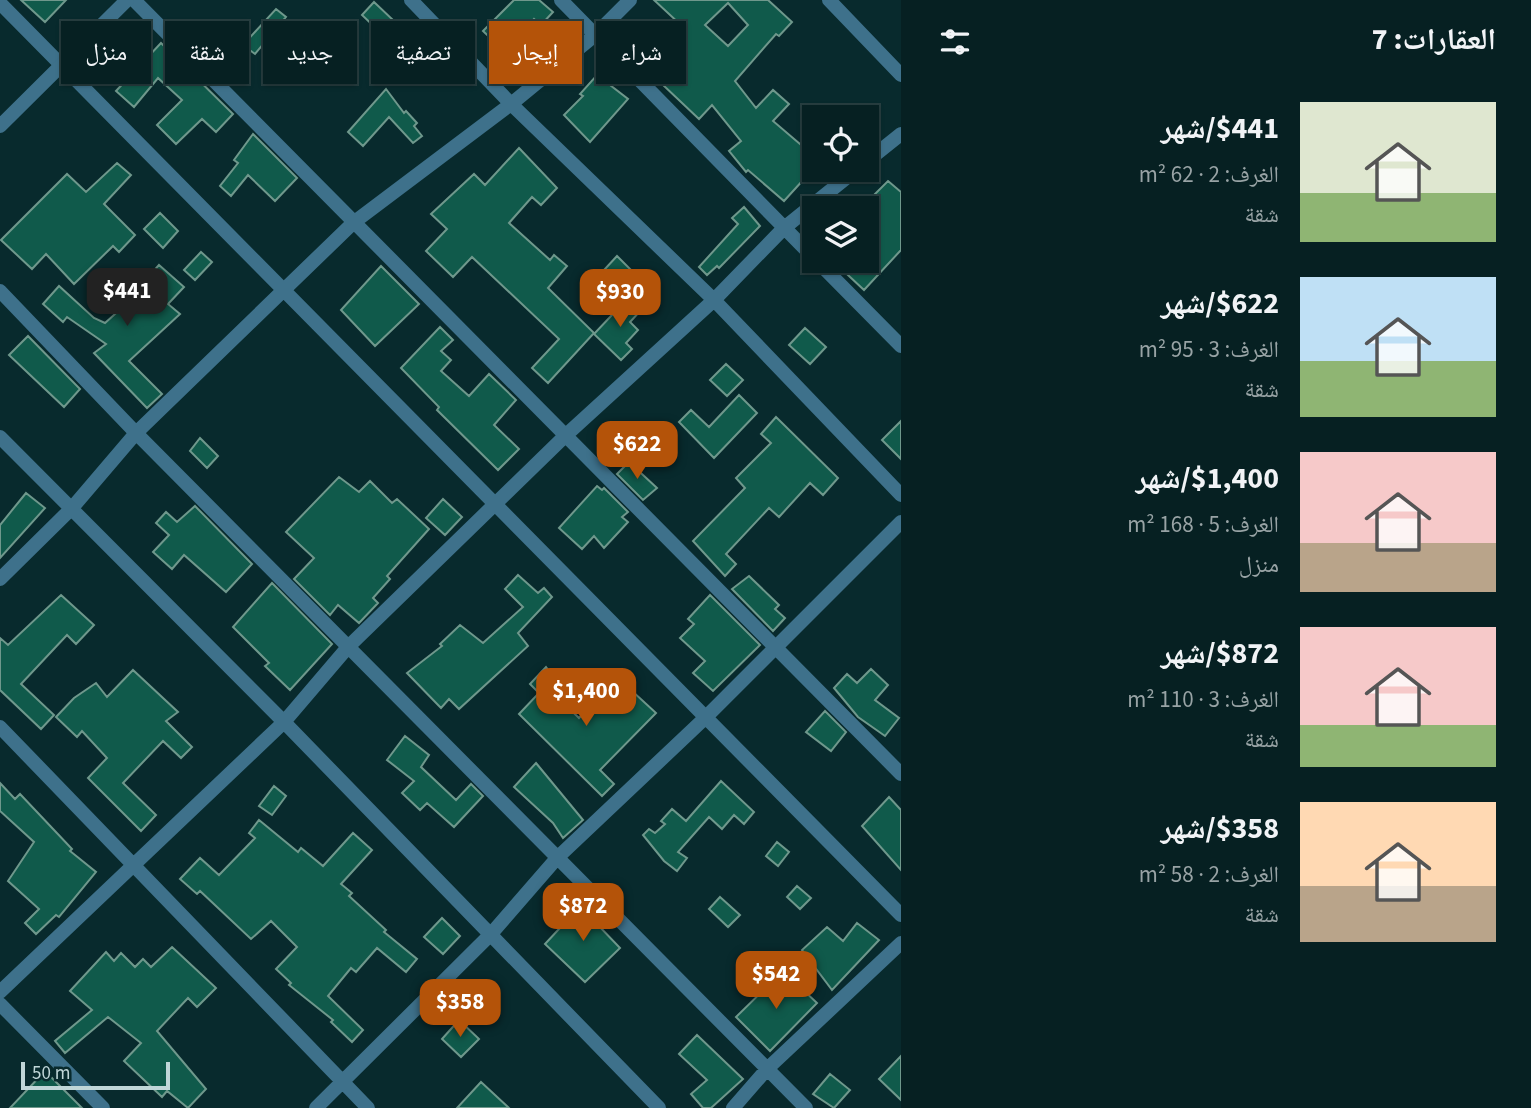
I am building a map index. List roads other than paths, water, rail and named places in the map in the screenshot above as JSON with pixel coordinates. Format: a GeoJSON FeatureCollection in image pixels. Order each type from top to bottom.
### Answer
{"type":"FeatureCollection","features":[{"type":"Feature","properties":{"kind":"street"},"geometry":{"type":"LineString","coordinates":[[106,21],[127,0]]}},
{"type":"Feature","properties":{"kind":"street"},"geometry":{"type":"LineString","coordinates":[[134,0],[901,774]]}},
{"type":"Feature","properties":{"kind":"street"},"geometry":{"type":"LineString","coordinates":[[411,0],[511,104],[714,300],[901,495]]}},
{"type":"Feature","properties":{"kind":"street"},"geometry":{"type":"LineString","coordinates":[[561,0],[802,246]]}},
{"type":"Feature","properties":{"kind":"street"},"geometry":{"type":"LineString","coordinates":[[0,579],[72,509],[136,433],[354,223],[511,104],[595,35],[630,0]]}},
{"type":"Feature","properties":{"kind":"street"},"geometry":{"type":"LineString","coordinates":[[829,0],[901,75]]}},
{"type":"Feature","properties":{"kind":"street"},"geometry":{"type":"LineString","coordinates":[[0,3],[61,64]]}},
{"type":"Feature","properties":{"kind":"street"},"geometry":{"type":"LineString","coordinates":[[0,126],[61,66]]}},
{"type":"Feature","properties":{"kind":"street"},"geometry":{"type":"LineString","coordinates":[[80,84],[901,915]]}},
{"type":"Feature","properties":{"kind":"street"},"geometry":{"type":"LineString","coordinates":[[879,152],[901,134]]}},
{"type":"Feature","properties":{"kind":"street"},"geometry":{"type":"LineString","coordinates":[[0,992],[284,722],[348,647],[565,436],[714,300],[784,228],[841,182]]}},
{"type":"Feature","properties":{"kind":"street"},"geometry":{"type":"LineString","coordinates":[[829,273],[901,346]]}},
{"type":"Feature","properties":{"kind":"street"},"geometry":{"type":"LineString","coordinates":[[0,291],[136,433],[806,1108]]}},
{"type":"Feature","properties":{"kind":"street"},"geometry":{"type":"LineString","coordinates":[[0,437],[284,722],[659,1108]]}},
{"type":"Feature","properties":{"kind":"street"},"geometry":{"type":"LineString","coordinates":[[316,1108],[491,934],[557,858],[705,718],[901,522]]}},
{"type":"Feature","properties":{"kind":"street"},"geometry":{"type":"LineString","coordinates":[[0,727],[369,1108]]}},
{"type":"Feature","properties":{"kind":"street"},"geometry":{"type":"LineString","coordinates":[[733,1108],[767,1069],[901,943]]}},
{"type":"Feature","properties":{"kind":"street"},"geometry":{"type":"LineString","coordinates":[[0,1004],[103,1108]]}}]}
